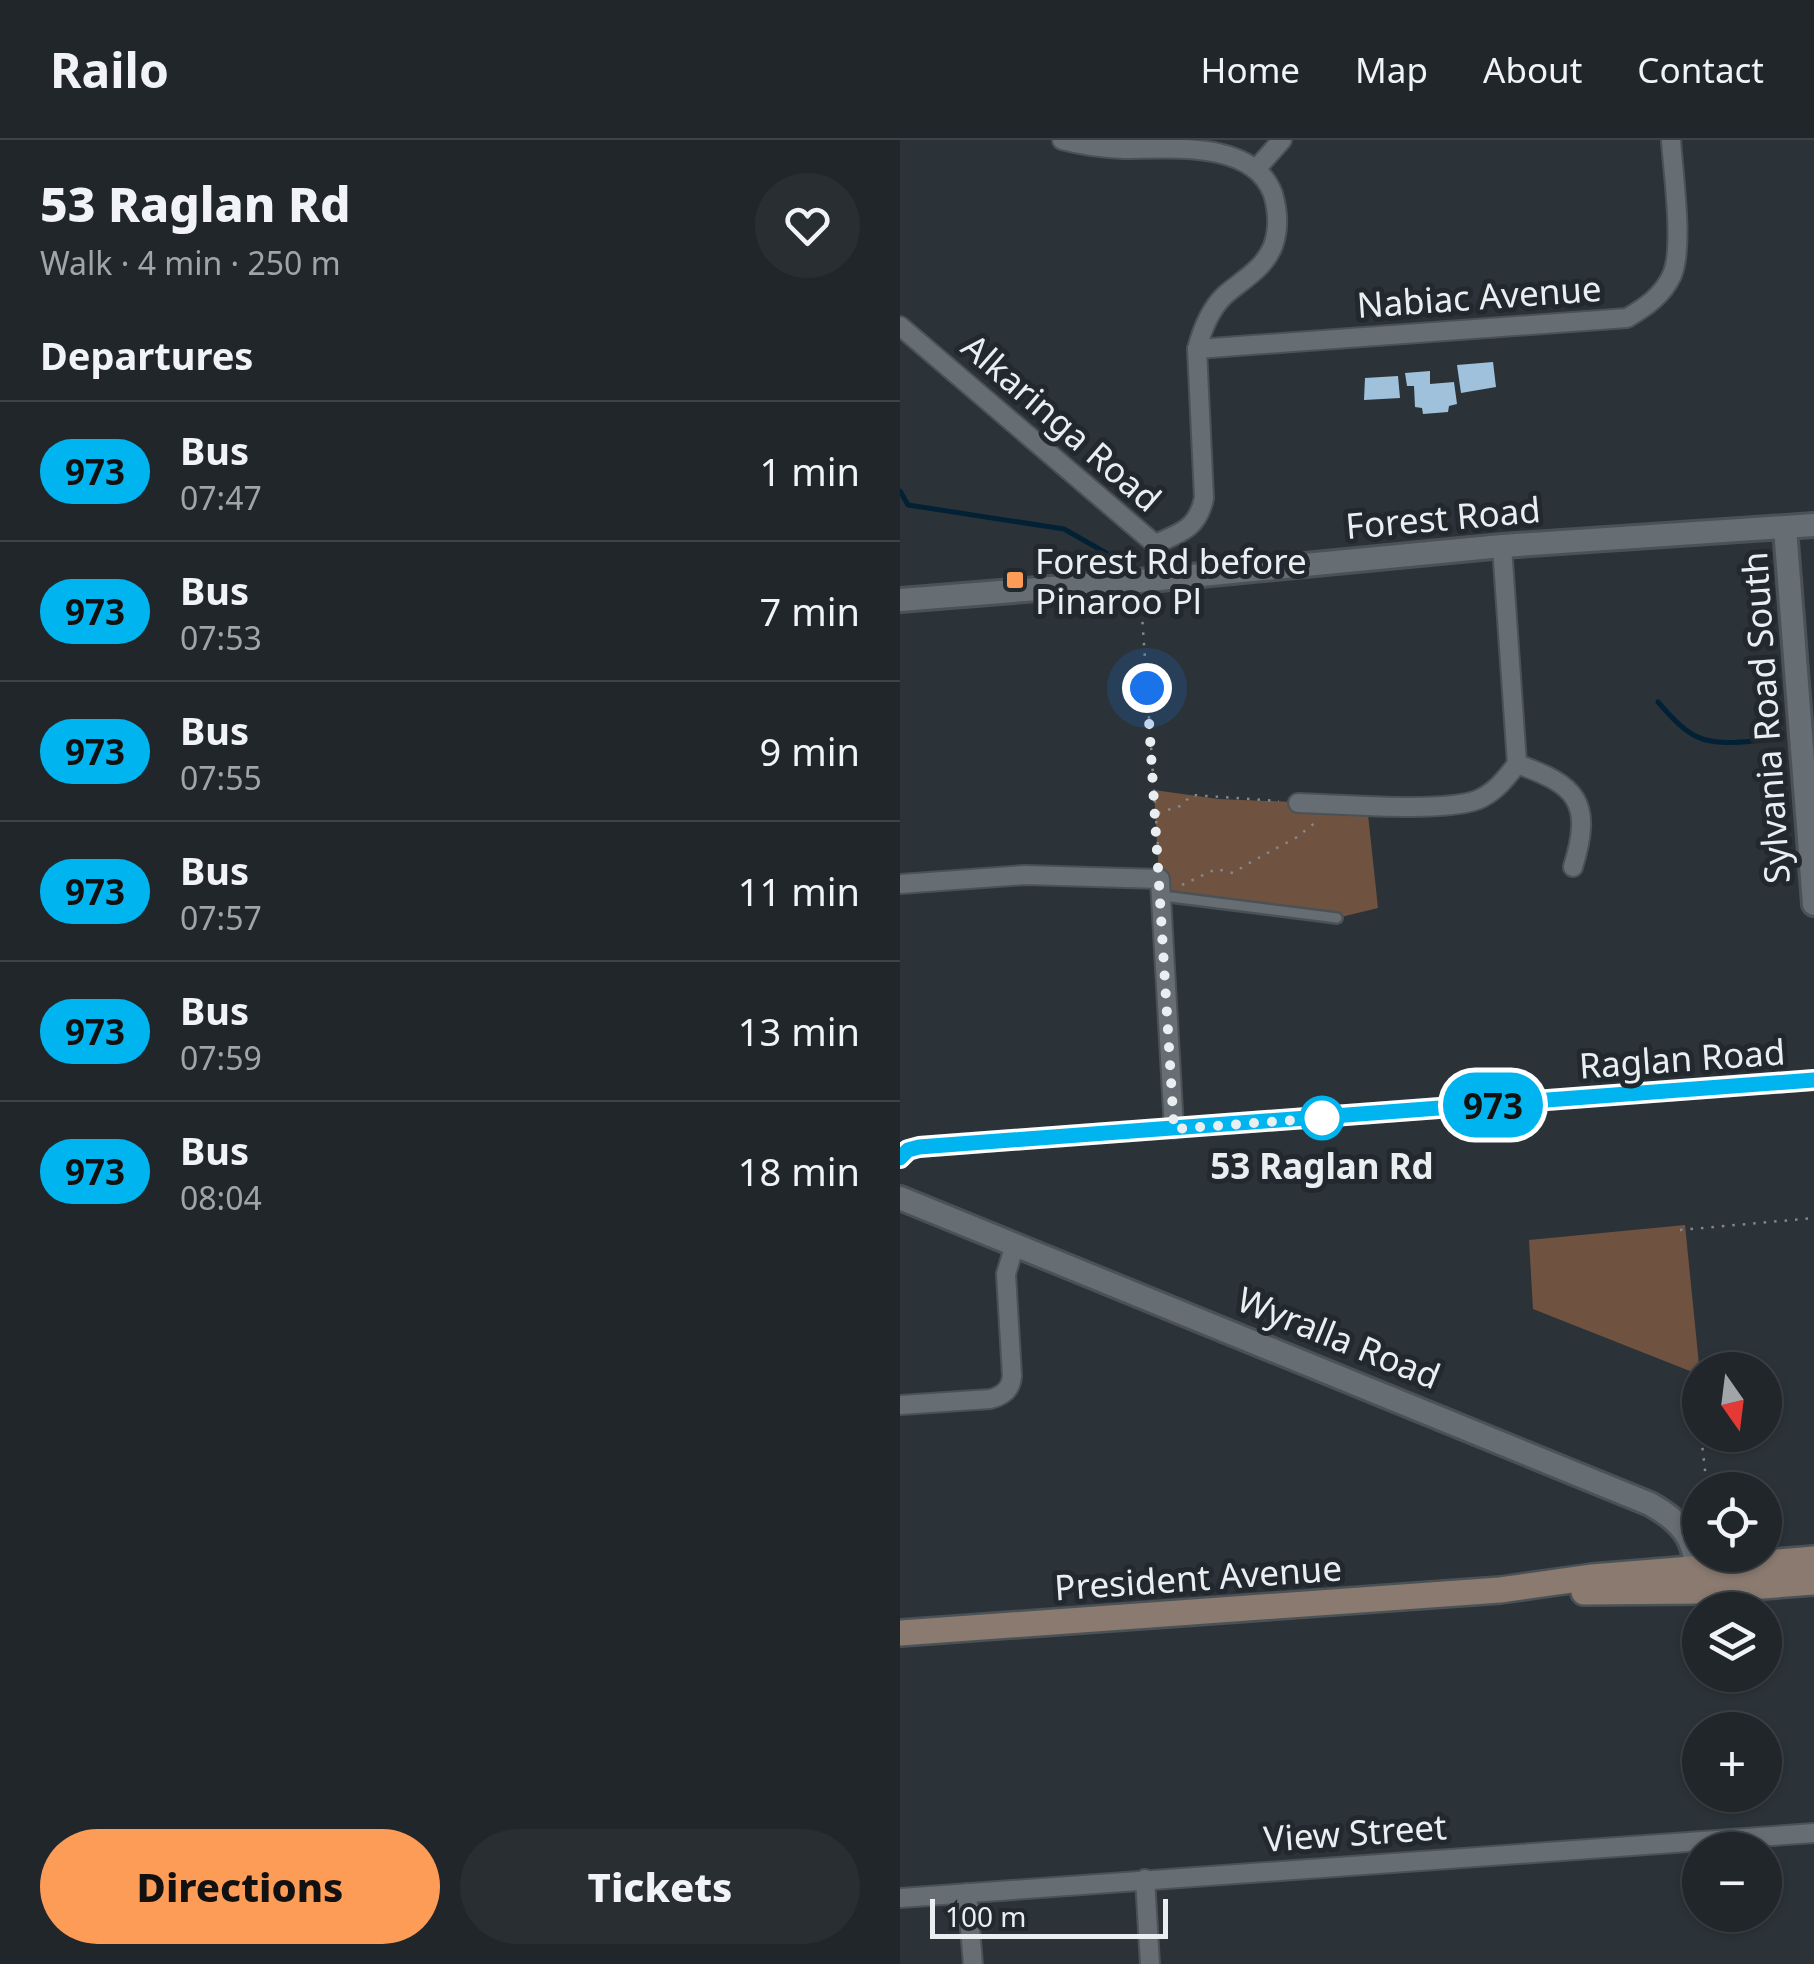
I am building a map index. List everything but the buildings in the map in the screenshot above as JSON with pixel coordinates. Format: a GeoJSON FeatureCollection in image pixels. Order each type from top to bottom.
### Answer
{"type":"FeatureCollection","features":[{"type":"Feature","properties":{"kind":"main road","name":"President Avenue"},"geometry":{"type":"LineString","coordinates":[[1698,1579],[1814,1558]]}},
{"type":"Feature","properties":{"kind":"main road","name":"President Avenue"},"geometry":{"type":"LineString","coordinates":[[900,1633],[1500,1590],[1698,1579],[1814,1582]]}},
{"type":"Feature","properties":{"kind":"street"},"geometry":{"type":"LineString","coordinates":[[1062,140],[1117,149],[1204,149],[1234,154],[1258,166],[1271,188],[1279,214],[1272,248],[1253,274],[1222,298],[1203,326],[1197,349],[1204,498],[1201,515],[1188,528],[1155,544]]}},
{"type":"Feature","properties":{"kind":"street"},"geometry":{"type":"LineString","coordinates":[[1258,166],[1282,140]]}},
{"type":"Feature","properties":{"kind":"street","name":"Nabiac Avenue"},"geometry":{"type":"LineString","coordinates":[[1197,349],[1627,318],[1662,292],[1673,272],[1677,253],[1671,140]]}},
{"type":"Feature","properties":{"kind":"street","name":"Alkaringa Road"},"geometry":{"type":"LineString","coordinates":[[900,326],[1155,544],[1151,579]]}},
{"type":"Feature","properties":{"kind":"street","name":"Forest Road"},"geometry":{"type":"LineString","coordinates":[[900,600],[1502,546],[1814,525]]}},
{"type":"Feature","properties":{"kind":"street","name":"Sylvania Road South"},"geometry":{"type":"LineString","coordinates":[[1785,528],[1814,904]]}},
{"type":"Feature","properties":{"kind":"street"},"geometry":{"type":"LineString","coordinates":[[1298,803],[1427,806],[1476,800],[1500,786],[1518,764],[1502,546]]}},
{"type":"Feature","properties":{"kind":"street"},"geometry":{"type":"LineString","coordinates":[[1518,764],[1570,788],[1576,798],[1578,851],[1573,867]]}},
{"type":"Feature","properties":{"kind":"street"},"geometry":{"type":"LineString","coordinates":[[900,884],[1026,876],[1160,887],[1174,1129]]}},
{"type":"Feature","properties":{"kind":"street","name":"Raglan Road"},"geometry":{"type":"LineString","coordinates":[[900,1158],[919,1147],[1814,1080]]}},
{"type":"Feature","properties":{"kind":"street","name":"Wyralla Road"},"geometry":{"type":"LineString","coordinates":[[900,1198],[1562,1466],[1650,1504],[1678,1522]]}},
{"type":"Feature","properties":{"kind":"street"},"geometry":{"type":"LineString","coordinates":[[900,1405],[990,1399],[1002,1396],[1010,1388],[1006,1274],[1015,1244]]}},
{"type":"Feature","properties":{"kind":"street"},"geometry":{"type":"LineString","coordinates":[[1678,1522],[1691,1542],[1698,1579]]}},
{"type":"Feature","properties":{"kind":"street","name":"View Street"},"geometry":{"type":"LineString","coordinates":[[900,1898],[1814,1833]]}},
{"type":"Feature","properties":{"kind":"street"},"geometry":{"type":"LineString","coordinates":[[1146,1878],[1150,1964]]}},
{"type":"Feature","properties":{"kind":"street"},"geometry":{"type":"LineString","coordinates":[[968,1894],[973,1964]]}},
{"type":"Feature","properties":{"kind":"lane"},"geometry":{"type":"LineString","coordinates":[[1160,887],[1337,918]]}},
{"type":"Feature","properties":{"kind":"path"},"geometry":{"type":"LineString","coordinates":[[1151,579],[1160,887],[1216,868],[1233,873],[1324,819]]}},
{"type":"Feature","properties":{"kind":"path"},"geometry":{"type":"LineString","coordinates":[[1156,814],[1180,806],[1192,796],[1298,803]]}},
{"type":"Feature","properties":{"kind":"path"},"geometry":{"type":"LineString","coordinates":[[1680,1230],[1814,1218]]}},
{"type":"Feature","properties":{"kind":"path"},"geometry":{"type":"LineString","coordinates":[[1678,1522],[1706,1479],[1703,1452]]}},
{"type":"Feature","properties":{"kind":"shaded area"},"geometry":{"type":"Polygon","coordinates":[[[1154,790],[1218,799],[1367,805],[1378,908],[1337,918],[1160,896],[1154,790]]]}},
{"type":"Feature","properties":{"kind":"shaded area"},"geometry":{"type":"Polygon","coordinates":[[[1685,1225],[1698,1352],[1682,1352],[1682,1368],[1533,1309],[1529,1240],[1685,1225]]]}},
{"type":"Feature","properties":{"kind":"waterway"},"geometry":{"type":"LineString","coordinates":[[900,491],[908,505],[1064,529],[1108,554]]}},
{"type":"Feature","properties":{"kind":"waterway"},"geometry":{"type":"LineString","coordinates":[[1658,702],[1699,738],[1753,741]]}},
{"type":"Feature","properties":{"kind":"bus line","name":"973"},"geometry":{"type":"LineString","coordinates":[[900,1158],[919,1147],[1814,1080]]}},
{"type":"Feature","properties":{"kind":"place","name":"Forest Rd before Pinaroo Pl"},"geometry":{"type":"Point","coordinates":[1015,580]}},
{"type":"Feature","properties":{"kind":"place","name":"53 Raglan Rd"},"geometry":{"type":"Point","coordinates":[1322,1118]}},
{"type":"Feature","properties":{"kind":"route"},"geometry":{"type":"LineString","coordinates":[[1147,688],[1174,1129],[1322,1118]]}}]}
